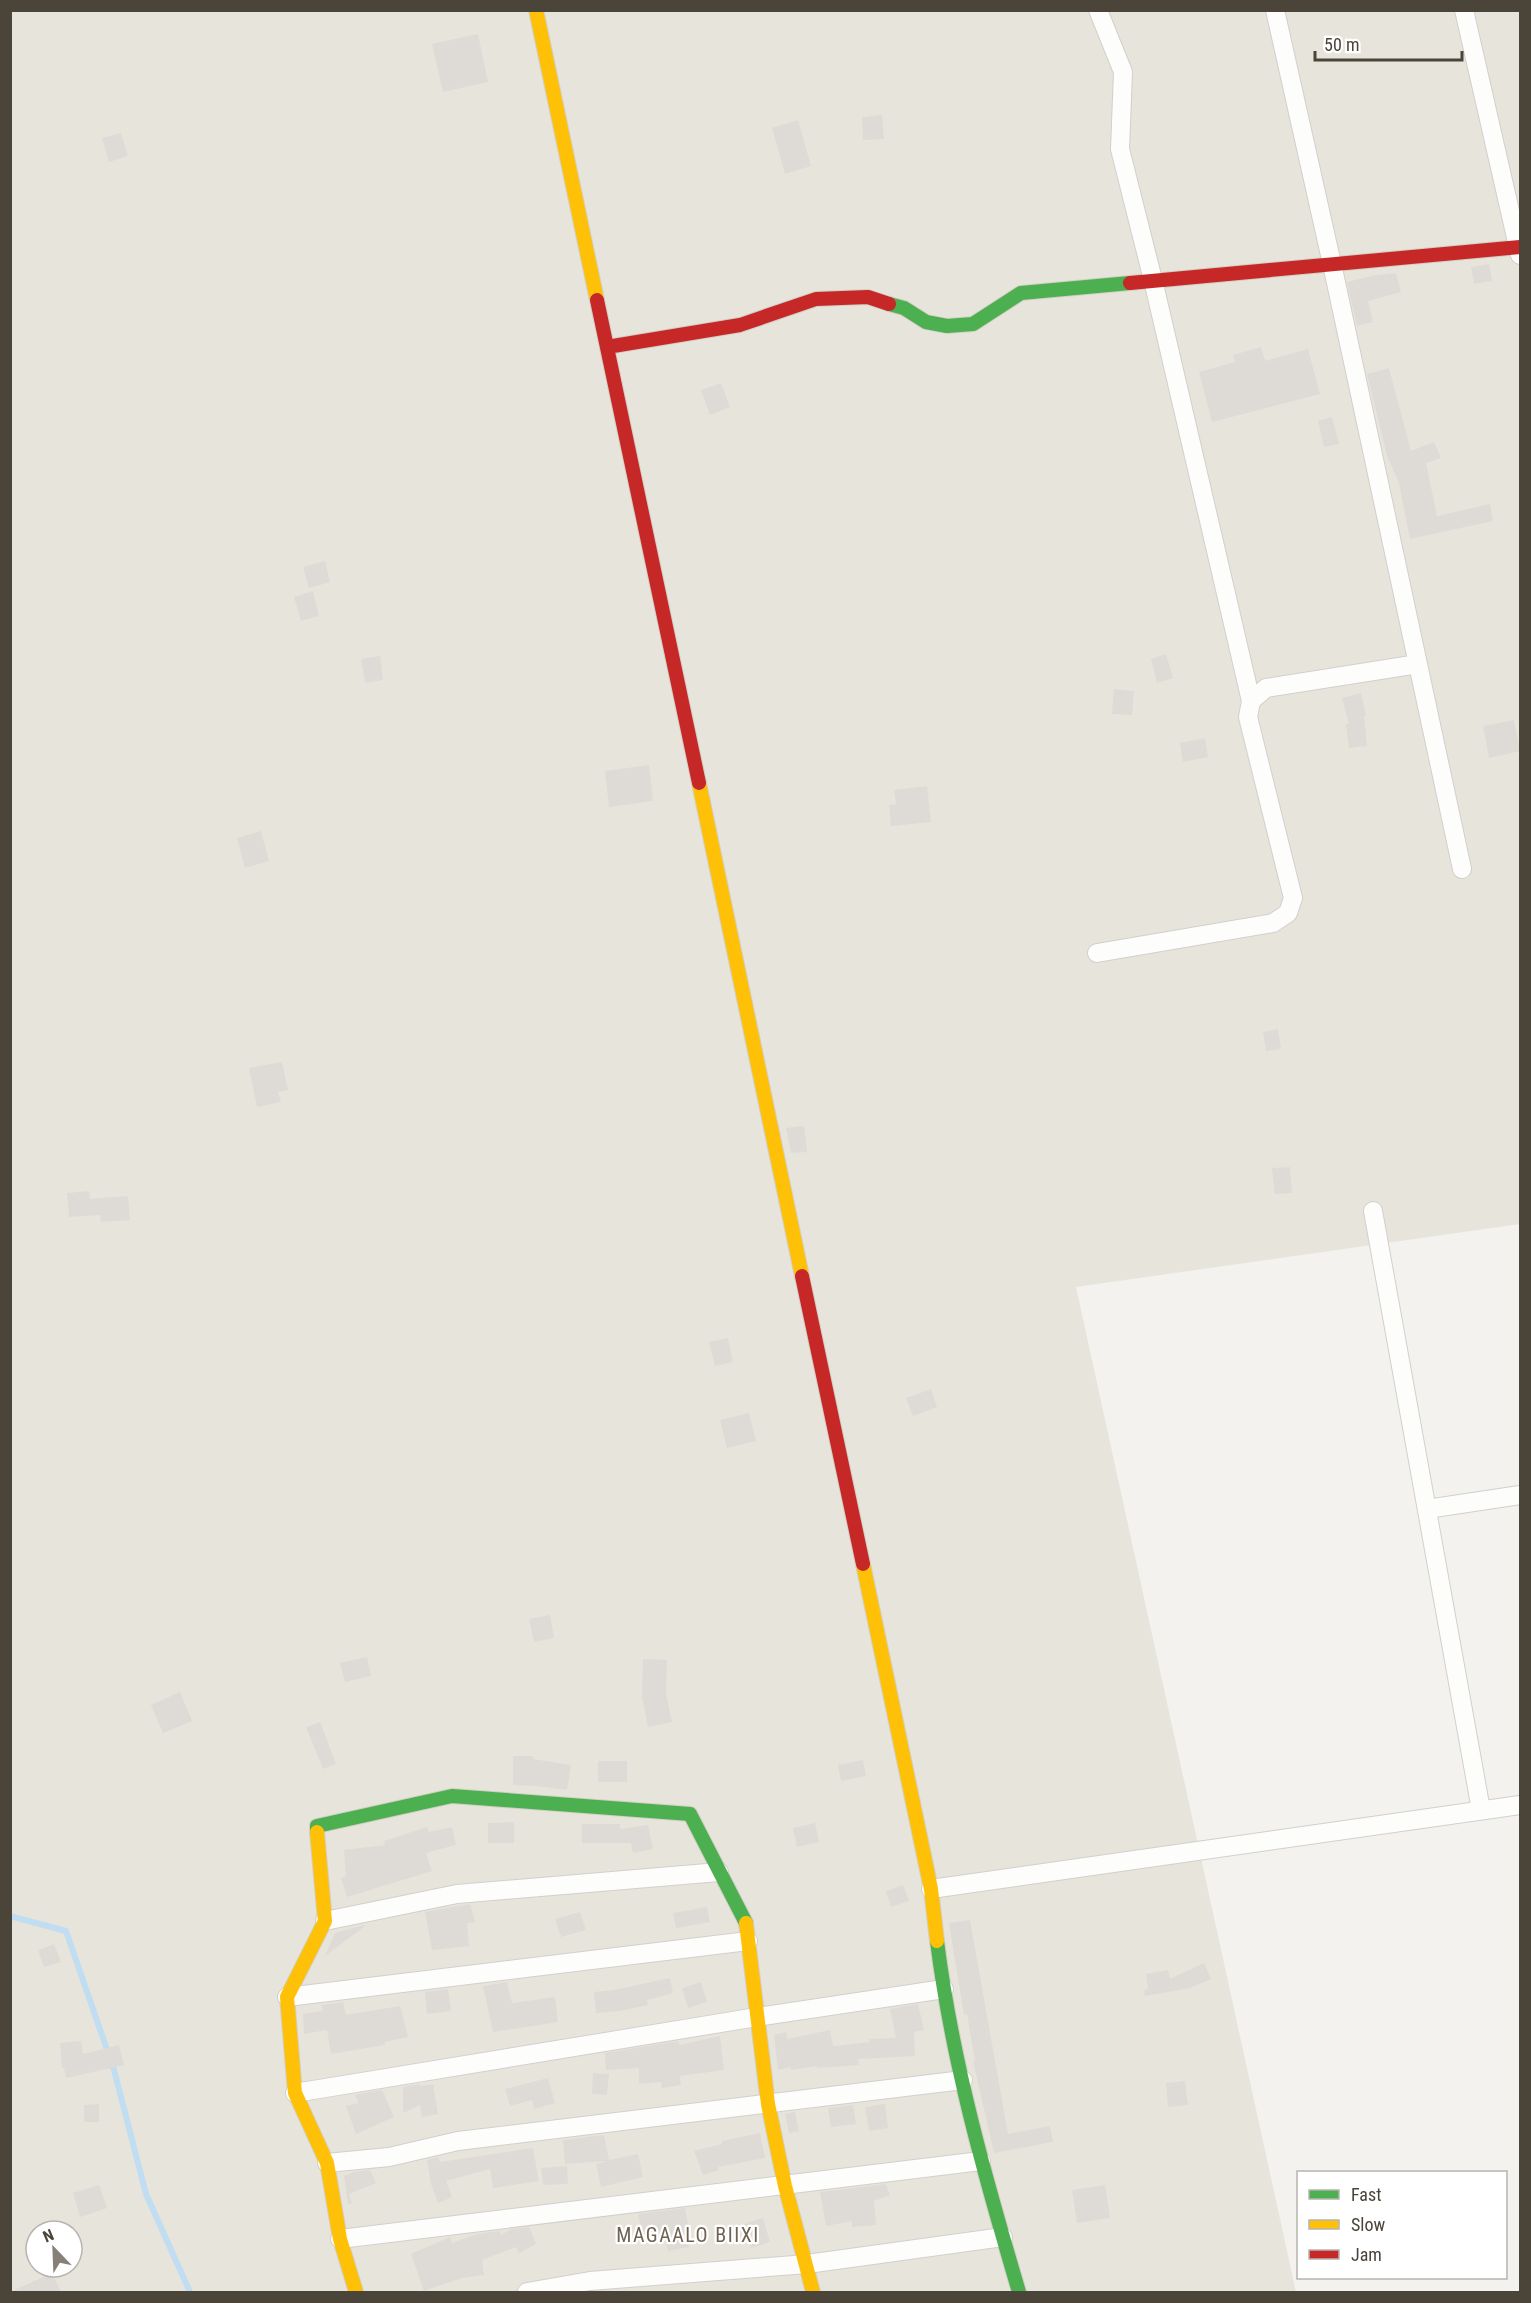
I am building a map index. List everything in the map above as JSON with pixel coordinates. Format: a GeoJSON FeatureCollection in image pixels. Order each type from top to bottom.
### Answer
{"type":"FeatureCollection","features":[{"type":"Feature","properties":{"kind":"street"},"geometry":{"type":"LineString","coordinates":[[536,10],[931,1889],[944,1989],[963,2080],[981,2161],[1019,2292]]}},
{"type":"Feature","properties":{"kind":"street"},"geometry":{"type":"LineString","coordinates":[[1097,953],[1273,923],[1288,913],[1293,898],[1248,717],[1251,701],[1153,280],[1120,149],[1123,72],[1098,10]]}},
{"type":"Feature","properties":{"kind":"street"},"geometry":{"type":"LineString","coordinates":[[1275,10],[1462,869]]}},
{"type":"Feature","properties":{"kind":"street"},"geometry":{"type":"LineString","coordinates":[[607,347],[740,325],[816,299],[868,297],[904,308],[926,322],[947,326],[972,324],[1021,293],[1332,264],[1520,250],[1464,10]]}},
{"type":"Feature","properties":{"kind":"street"},"geometry":{"type":"LineString","coordinates":[[1251,701],[1266,688],[1418,664]]}},
{"type":"Feature","properties":{"kind":"street"},"geometry":{"type":"LineString","coordinates":[[1372,1211],[1481,1810]]}},
{"type":"Feature","properties":{"kind":"street"},"geometry":{"type":"LineString","coordinates":[[1426,1509],[1521,1495]]}},
{"type":"Feature","properties":{"kind":"street"},"geometry":{"type":"LineString","coordinates":[[356,2292],[340,2239],[327,2163],[295,2093],[286,1997],[325,1921],[317,1826],[452,1796],[690,1814],[746,1923],[768,2104],[785,2186],[813,2292]]}},
{"type":"Feature","properties":{"kind":"street"},"geometry":{"type":"LineString","coordinates":[[931,1889],[1521,1805]]}},
{"type":"Feature","properties":{"kind":"street"},"geometry":{"type":"LineString","coordinates":[[325,1921],[457,1894],[719,1872]]}},
{"type":"Feature","properties":{"kind":"street"},"geometry":{"type":"LineString","coordinates":[[286,1997],[748,1941]]}},
{"type":"Feature","properties":{"kind":"street"},"geometry":{"type":"LineString","coordinates":[[295,2093],[757,2017],[944,1989]]}},
{"type":"Feature","properties":{"kind":"street"},"geometry":{"type":"LineString","coordinates":[[327,2163],[389,2157],[458,2141],[963,2080]]}},
{"type":"Feature","properties":{"kind":"street"},"geometry":{"type":"LineString","coordinates":[[340,2239],[981,2161]]}},
{"type":"Feature","properties":{"kind":"street"},"geometry":{"type":"LineString","coordinates":[[527,2292],[590,2281],[807,2264],[1003,2237]]}},
{"type":"Feature","properties":{"kind":"shaded area"},"geometry":{"type":"Polygon","coordinates":[[[11,11],[1520,11],[1520,1224],[1076,1287],[1296,2292],[11,2292],[11,11]]]}},
{"type":"Feature","properties":{"kind":"building"},"geometry":{"type":"Polygon","coordinates":[[[478,34],[488,82],[443,92],[432,44],[478,34]]]}},
{"type":"Feature","properties":{"kind":"building"},"geometry":{"type":"Polygon","coordinates":[[[882,115],[884,139],[863,140],[862,117],[882,115]]]}},
{"type":"Feature","properties":{"kind":"building"},"geometry":{"type":"Polygon","coordinates":[[[798,120],[811,166],[785,174],[772,128],[798,120]]]}},
{"type":"Feature","properties":{"kind":"building"},"geometry":{"type":"Polygon","coordinates":[[[121,133],[128,156],[109,162],[102,138],[121,133]]]}},
{"type":"Feature","properties":{"kind":"building"},"geometry":{"type":"Polygon","coordinates":[[[1489,264],[1492,281],[1474,284],[1471,267],[1489,264]]]}},
{"type":"Feature","properties":{"kind":"building"},"geometry":{"type":"Polygon","coordinates":[[[1396,273],[1401,292],[1368,301],[1373,322],[1357,326],[1347,282],[1396,273]]]}},
{"type":"Feature","properties":{"kind":"building"},"geometry":{"type":"Polygon","coordinates":[[[1261,347],[1265,361],[1308,349],[1320,394],[1212,422],[1199,372],[1235,362],[1233,355],[1261,347]]]}},
{"type":"Feature","properties":{"kind":"building"},"geometry":{"type":"Polygon","coordinates":[[[1389,368],[1411,451],[1434,442],[1441,458],[1426,463],[1437,516],[1490,504],[1493,521],[1410,539],[1399,483],[1387,456],[1367,374],[1389,368]]]}},
{"type":"Feature","properties":{"kind":"building"},"geometry":{"type":"Polygon","coordinates":[[[721,383],[730,407],[710,415],[701,390],[721,383]]]}},
{"type":"Feature","properties":{"kind":"building"},"geometry":{"type":"Polygon","coordinates":[[[1332,417],[1339,444],[1324,447],[1318,421],[1332,417]]]}},
{"type":"Feature","properties":{"kind":"building"},"geometry":{"type":"Polygon","coordinates":[[[325,561],[330,582],[309,588],[303,567],[325,561]]]}},
{"type":"Feature","properties":{"kind":"building"},"geometry":{"type":"Polygon","coordinates":[[[313,591],[319,616],[301,621],[294,597],[313,591]]]}},
{"type":"Feature","properties":{"kind":"building"},"geometry":{"type":"Polygon","coordinates":[[[1166,654],[1173,678],[1157,683],[1151,659],[1166,654]]]}},
{"type":"Feature","properties":{"kind":"building"},"geometry":{"type":"Polygon","coordinates":[[[380,656],[383,680],[365,683],[361,659],[380,656]]]}},
{"type":"Feature","properties":{"kind":"building"},"geometry":{"type":"Polygon","coordinates":[[[1114,689],[1134,691],[1132,715],[1112,714],[1114,689]]]}},
{"type":"Feature","properties":{"kind":"building"},"geometry":{"type":"Polygon","coordinates":[[[1361,693],[1366,716],[1364,716],[1367,746],[1349,748],[1346,724],[1349,724],[1342,698],[1361,693]]]}},
{"type":"Feature","properties":{"kind":"building"},"geometry":{"type":"Polygon","coordinates":[[[1514,720],[1520,751],[1489,758],[1483,726],[1514,720]]]}},
{"type":"Feature","properties":{"kind":"building"},"geometry":{"type":"Polygon","coordinates":[[[1205,738],[1208,757],[1183,762],[1180,743],[1205,738]]]}},
{"type":"Feature","properties":{"kind":"building"},"geometry":{"type":"Polygon","coordinates":[[[649,765],[653,801],[609,807],[605,771],[649,765]]]}},
{"type":"Feature","properties":{"kind":"building"},"geometry":{"type":"Polygon","coordinates":[[[927,786],[931,822],[891,826],[889,805],[896,804],[894,790],[927,786]]]}},
{"type":"Feature","properties":{"kind":"building"},"geometry":{"type":"Polygon","coordinates":[[[261,831],[269,861],[245,868],[237,838],[261,831]]]}},
{"type":"Feature","properties":{"kind":"building"},"geometry":{"type":"Polygon","coordinates":[[[1278,1029],[1281,1049],[1266,1051],[1263,1032],[1278,1029]]]}},
{"type":"Feature","properties":{"kind":"building"},"geometry":{"type":"Polygon","coordinates":[[[282,1062],[288,1090],[278,1092],[281,1102],[257,1107],[249,1068],[282,1062]]]}},
{"type":"Feature","properties":{"kind":"building"},"geometry":{"type":"Polygon","coordinates":[[[804,1126],[807,1152],[791,1153],[786,1128],[804,1126]]]}},
{"type":"Feature","properties":{"kind":"building"},"geometry":{"type":"Polygon","coordinates":[[[1290,1167],[1292,1193],[1275,1194],[1272,1168],[1290,1167]]]}},
{"type":"Feature","properties":{"kind":"building"},"geometry":{"type":"Polygon","coordinates":[[[89,1191],[90,1199],[128,1196],[130,1220],[101,1222],[100,1215],[69,1217],[67,1193],[89,1191]]]}},
{"type":"Feature","properties":{"kind":"building"},"geometry":{"type":"Polygon","coordinates":[[[728,1338],[733,1362],[715,1366],[709,1342],[728,1338]]]}},
{"type":"Feature","properties":{"kind":"building"},"geometry":{"type":"Polygon","coordinates":[[[931,1389],[937,1407],[913,1416],[906,1398],[931,1389]]]}},
{"type":"Feature","properties":{"kind":"building"},"geometry":{"type":"Polygon","coordinates":[[[749,1413],[756,1441],[727,1448],[720,1420],[749,1413]]]}},
{"type":"Feature","properties":{"kind":"building"},"geometry":{"type":"Polygon","coordinates":[[[550,1615],[554,1638],[534,1642],[529,1619],[550,1615]]]}},
{"type":"Feature","properties":{"kind":"building"},"geometry":{"type":"Polygon","coordinates":[[[367,1657],[371,1676],[345,1682],[340,1663],[367,1657]]]}},
{"type":"Feature","properties":{"kind":"building"},"geometry":{"type":"Polygon","coordinates":[[[643,1659],[667,1660],[666,1694],[672,1722],[648,1727],[642,1697],[643,1659]]]}},
{"type":"Feature","properties":{"kind":"building"},"geometry":{"type":"Polygon","coordinates":[[[180,1692],[192,1721],[163,1733],[151,1705],[180,1692]]]}},
{"type":"Feature","properties":{"kind":"building"},"geometry":{"type":"Polygon","coordinates":[[[320,1722],[336,1764],[323,1769],[306,1727],[320,1722]]]}},
{"type":"Feature","properties":{"kind":"building"},"geometry":{"type":"Polygon","coordinates":[[[513,1756],[533,1756],[533,1759],[571,1765],[567,1790],[513,1785],[513,1756]]]}},
{"type":"Feature","properties":{"kind":"building"},"geometry":{"type":"Polygon","coordinates":[[[863,1760],[866,1776],[841,1781],[838,1765],[863,1760]]]}},
{"type":"Feature","properties":{"kind":"building"},"geometry":{"type":"Polygon","coordinates":[[[598,1761],[627,1761],[627,1782],[598,1782],[598,1761]]]}},
{"type":"Feature","properties":{"kind":"building"},"geometry":{"type":"Polygon","coordinates":[[[514,1822],[514,1843],[488,1843],[488,1823],[514,1822]]]}},
{"type":"Feature","properties":{"kind":"building"},"geometry":{"type":"Polygon","coordinates":[[[815,1823],[819,1842],[797,1847],[793,1828],[815,1823]]]}},
{"type":"Feature","properties":{"kind":"building"},"geometry":{"type":"Polygon","coordinates":[[[582,1824],[620,1824],[620,1829],[648,1825],[653,1849],[633,1853],[631,1843],[582,1843],[582,1824]]]}},
{"type":"Feature","properties":{"kind":"building"},"geometry":{"type":"Polygon","coordinates":[[[427,1827],[429,1832],[452,1827],[456,1845],[426,1853],[432,1871],[347,1897],[341,1878],[346,1876],[344,1850],[385,1845],[384,1841],[427,1827]]]}},
{"type":"Feature","properties":{"kind":"building"},"geometry":{"type":"Polygon","coordinates":[[[903,1885],[909,1901],[891,1907],[886,1891],[903,1885]]]}},
{"type":"Feature","properties":{"kind":"building"},"geometry":{"type":"Polygon","coordinates":[[[470,1904],[475,1922],[467,1923],[469,1946],[432,1950],[425,1912],[470,1904]]]}},
{"type":"Feature","properties":{"kind":"building"},"geometry":{"type":"Polygon","coordinates":[[[707,1907],[710,1922],[676,1928],[673,1913],[707,1907]]]}},
{"type":"Feature","properties":{"kind":"building"},"geometry":{"type":"Polygon","coordinates":[[[580,1912],[586,1930],[561,1937],[555,1919],[580,1912]]]}},
{"type":"Feature","properties":{"kind":"building"},"geometry":{"type":"Polygon","coordinates":[[[970,1920],[1008,2134],[1050,2126],[1053,2142],[994,2153],[973,2061],[975,2061],[967,2014],[964,2015],[949,1923],[970,1920]]]}},
{"type":"Feature","properties":{"kind":"building"},"geometry":{"type":"Polygon","coordinates":[[[365,1926],[325,1956],[335,1933],[365,1926]]]}},
{"type":"Feature","properties":{"kind":"building"},"geometry":{"type":"Polygon","coordinates":[[[54,1944],[61,1962],[44,1967],[38,1950],[54,1944]]]}},
{"type":"Feature","properties":{"kind":"building"},"geometry":{"type":"Polygon","coordinates":[[[1204,1963],[1211,1979],[1190,1988],[1145,1996],[1144,1991],[1148,1989],[1146,1974],[1168,1970],[1170,1979],[1204,1963]]]}},
{"type":"Feature","properties":{"kind":"building"},"geometry":{"type":"Polygon","coordinates":[[[670,1978],[673,1993],[647,2000],[648,2005],[596,2013],[594,1992],[670,1978]]]}},
{"type":"Feature","properties":{"kind":"building"},"geometry":{"type":"Polygon","coordinates":[[[507,1982],[512,2003],[555,1997],[558,2022],[493,2032],[483,1986],[507,1982]]]}},
{"type":"Feature","properties":{"kind":"building"},"geometry":{"type":"Polygon","coordinates":[[[701,1982],[707,2002],[688,2008],[682,1988],[701,1982]]]}},
{"type":"Feature","properties":{"kind":"building"},"geometry":{"type":"Polygon","coordinates":[[[448,1989],[451,2011],[427,2014],[425,1992],[448,1989]]]}},
{"type":"Feature","properties":{"kind":"building"},"geometry":{"type":"Polygon","coordinates":[[[343,2002],[346,2015],[400,2006],[408,2037],[385,2042],[385,2045],[331,2054],[327,2030],[304,2034],[303,2014],[323,2011],[321,2005],[343,2002]]]}},
{"type":"Feature","properties":{"kind":"building"},"geometry":{"type":"Polygon","coordinates":[[[918,2004],[924,2030],[914,2032],[915,2056],[858,2059],[859,2065],[817,2068],[817,2066],[791,2070],[791,2067],[778,2070],[774,2035],[786,2032],[787,2039],[830,2030],[833,2046],[869,2042],[869,2039],[896,2038],[890,2009],[918,2004]]]}},
{"type":"Feature","properties":{"kind":"building"},"geometry":{"type":"Polygon","coordinates":[[[720,2036],[724,2070],[680,2076],[681,2085],[662,2088],[661,2082],[639,2084],[639,2068],[606,2070],[605,2053],[678,2041],[680,2045],[720,2036]]]}},
{"type":"Feature","properties":{"kind":"building"},"geometry":{"type":"Polygon","coordinates":[[[81,2041],[83,2054],[119,2045],[124,2065],[66,2078],[64,2068],[62,2068],[60,2043],[81,2041]]]}},
{"type":"Feature","properties":{"kind":"building"},"geometry":{"type":"Polygon","coordinates":[[[593,2073],[609,2074],[607,2095],[592,2094],[593,2073]]]}},
{"type":"Feature","properties":{"kind":"building"},"geometry":{"type":"Polygon","coordinates":[[[548,2078],[555,2103],[534,2109],[532,2100],[510,2106],[505,2089],[548,2078]]]}},
{"type":"Feature","properties":{"kind":"building"},"geometry":{"type":"Polygon","coordinates":[[[1185,2081],[1188,2105],[1168,2107],[1166,2083],[1185,2081]]]}},
{"type":"Feature","properties":{"kind":"building"},"geometry":{"type":"Polygon","coordinates":[[[420,2084],[420,2086],[433,2084],[438,2114],[422,2117],[420,2105],[403,2113],[403,2087],[420,2084]]]}},
{"type":"Feature","properties":{"kind":"building"},"geometry":{"type":"Polygon","coordinates":[[[382,2090],[394,2117],[356,2134],[346,2106],[359,2103],[355,2095],[382,2090]]]}},
{"type":"Feature","properties":{"kind":"building"},"geometry":{"type":"Polygon","coordinates":[[[99,2104],[99,2122],[84,2122],[84,2105],[99,2104]]]}},
{"type":"Feature","properties":{"kind":"building"},"geometry":{"type":"Polygon","coordinates":[[[885,2104],[888,2128],[869,2131],[865,2107],[885,2104]]]}},
{"type":"Feature","properties":{"kind":"building"},"geometry":{"type":"Polygon","coordinates":[[[853,2105],[856,2124],[831,2127],[828,2108],[853,2105]]]}},
{"type":"Feature","properties":{"kind":"building"},"geometry":{"type":"Polygon","coordinates":[[[795,2112],[799,2131],[789,2133],[785,2114],[795,2112]]]}},
{"type":"Feature","properties":{"kind":"building"},"geometry":{"type":"Polygon","coordinates":[[[760,2133],[765,2158],[718,2167],[719,2170],[703,2175],[694,2151],[722,2144],[722,2141],[760,2133]]]}},
{"type":"Feature","properties":{"kind":"building"},"geometry":{"type":"Polygon","coordinates":[[[604,2135],[609,2160],[638,2154],[643,2177],[601,2187],[596,2164],[608,2161],[565,2164],[563,2140],[604,2135]]]}},
{"type":"Feature","properties":{"kind":"building"},"geometry":{"type":"Polygon","coordinates":[[[533,2148],[539,2181],[493,2188],[490,2169],[446,2181],[452,2197],[438,2203],[431,2184],[427,2160],[438,2157],[440,2162],[533,2148]]]}},
{"type":"Feature","properties":{"kind":"building"},"geometry":{"type":"Polygon","coordinates":[[[567,2166],[568,2184],[543,2185],[541,2168],[567,2166]]]}},
{"type":"Feature","properties":{"kind":"building"},"geometry":{"type":"Polygon","coordinates":[[[370,2170],[376,2183],[349,2194],[352,2203],[348,2204],[344,2176],[370,2170]]]}},
{"type":"Feature","properties":{"kind":"building"},"geometry":{"type":"Polygon","coordinates":[[[886,2184],[890,2195],[874,2201],[876,2225],[852,2227],[852,2221],[826,2226],[820,2192],[886,2184]]]}},
{"type":"Feature","properties":{"kind":"building"},"geometry":{"type":"Polygon","coordinates":[[[99,2185],[107,2208],[80,2217],[73,2193],[99,2185]]]}},
{"type":"Feature","properties":{"kind":"building"},"geometry":{"type":"Polygon","coordinates":[[[1105,2185],[1110,2218],[1077,2223],[1072,2190],[1105,2185]]]}},
{"type":"Feature","properties":{"kind":"building"},"geometry":{"type":"Polygon","coordinates":[[[685,2208],[691,2240],[688,2241],[689,2247],[668,2251],[664,2230],[643,2235],[638,2214],[685,2208]]]}},
{"type":"Feature","properties":{"kind":"building"},"geometry":{"type":"Polygon","coordinates":[[[763,2218],[770,2242],[751,2248],[744,2224],[763,2218]]]}},
{"type":"Feature","properties":{"kind":"building"},"geometry":{"type":"Polygon","coordinates":[[[529,2227],[536,2244],[519,2253],[516,2247],[482,2260],[484,2275],[462,2278],[424,2291],[411,2254],[450,2237],[452,2243],[477,2234],[500,2231],[501,2235],[512,2229],[529,2227]]]}},
{"type":"Feature","properties":{"kind":"building"},"geometry":{"type":"Polygon","coordinates":[[[39,2279],[55,2279],[61,2292],[10,2292],[39,2279]]]}},
{"type":"Feature","properties":{"kind":"waterway"},"geometry":{"type":"LineString","coordinates":[[10,1916],[66,1931],[114,2070],[146,2194],[190,2292]]}},
{"type":"Feature","properties":{"kind":"traffic: fast"},"geometry":{"type":"LineString","coordinates":[[889,304],[904,308],[926,322],[947,326],[973,324],[1021,293],[1130,283]]}},
{"type":"Feature","properties":{"kind":"traffic: fast"},"geometry":{"type":"LineString","coordinates":[[317,1832],[317,1826],[452,1796],[690,1814],[746,1923]]}},
{"type":"Feature","properties":{"kind":"traffic: fast"},"geometry":{"type":"LineString","coordinates":[[937,1941],[951,2030],[971,2118],[1019,2292]]}},
{"type":"Feature","properties":{"kind":"traffic: slow"},"geometry":{"type":"LineString","coordinates":[[536,10],[597,300]]}},
{"type":"Feature","properties":{"kind":"traffic: slow"},"geometry":{"type":"LineString","coordinates":[[699,783],[802,1276]]}},
{"type":"Feature","properties":{"kind":"traffic: slow"},"geometry":{"type":"LineString","coordinates":[[863,1564],[931,1889],[937,1941]]}},
{"type":"Feature","properties":{"kind":"traffic: slow"},"geometry":{"type":"LineString","coordinates":[[317,1832],[325,1921],[287,1997],[295,2093],[327,2163],[340,2239],[356,2292]]}},
{"type":"Feature","properties":{"kind":"traffic: slow"},"geometry":{"type":"LineString","coordinates":[[746,1923],[768,2104],[785,2186],[813,2292]]}},
{"type":"Feature","properties":{"kind":"traffic: jam"},"geometry":{"type":"LineString","coordinates":[[1130,283],[1520,247]]}},
{"type":"Feature","properties":{"kind":"traffic: jam"},"geometry":{"type":"LineString","coordinates":[[607,347],[740,325],[816,299],[868,297],[889,304]]}},
{"type":"Feature","properties":{"kind":"traffic: jam"},"geometry":{"type":"LineString","coordinates":[[597,300],[699,783]]}},
{"type":"Feature","properties":{"kind":"traffic: jam"},"geometry":{"type":"LineString","coordinates":[[802,1276],[863,1564]]}},
{"type":"Feature","properties":{"kind":"district","name":"MAGAALO BIIXI"},"geometry":{"type":"Point","coordinates":[688,2235]}}]}
